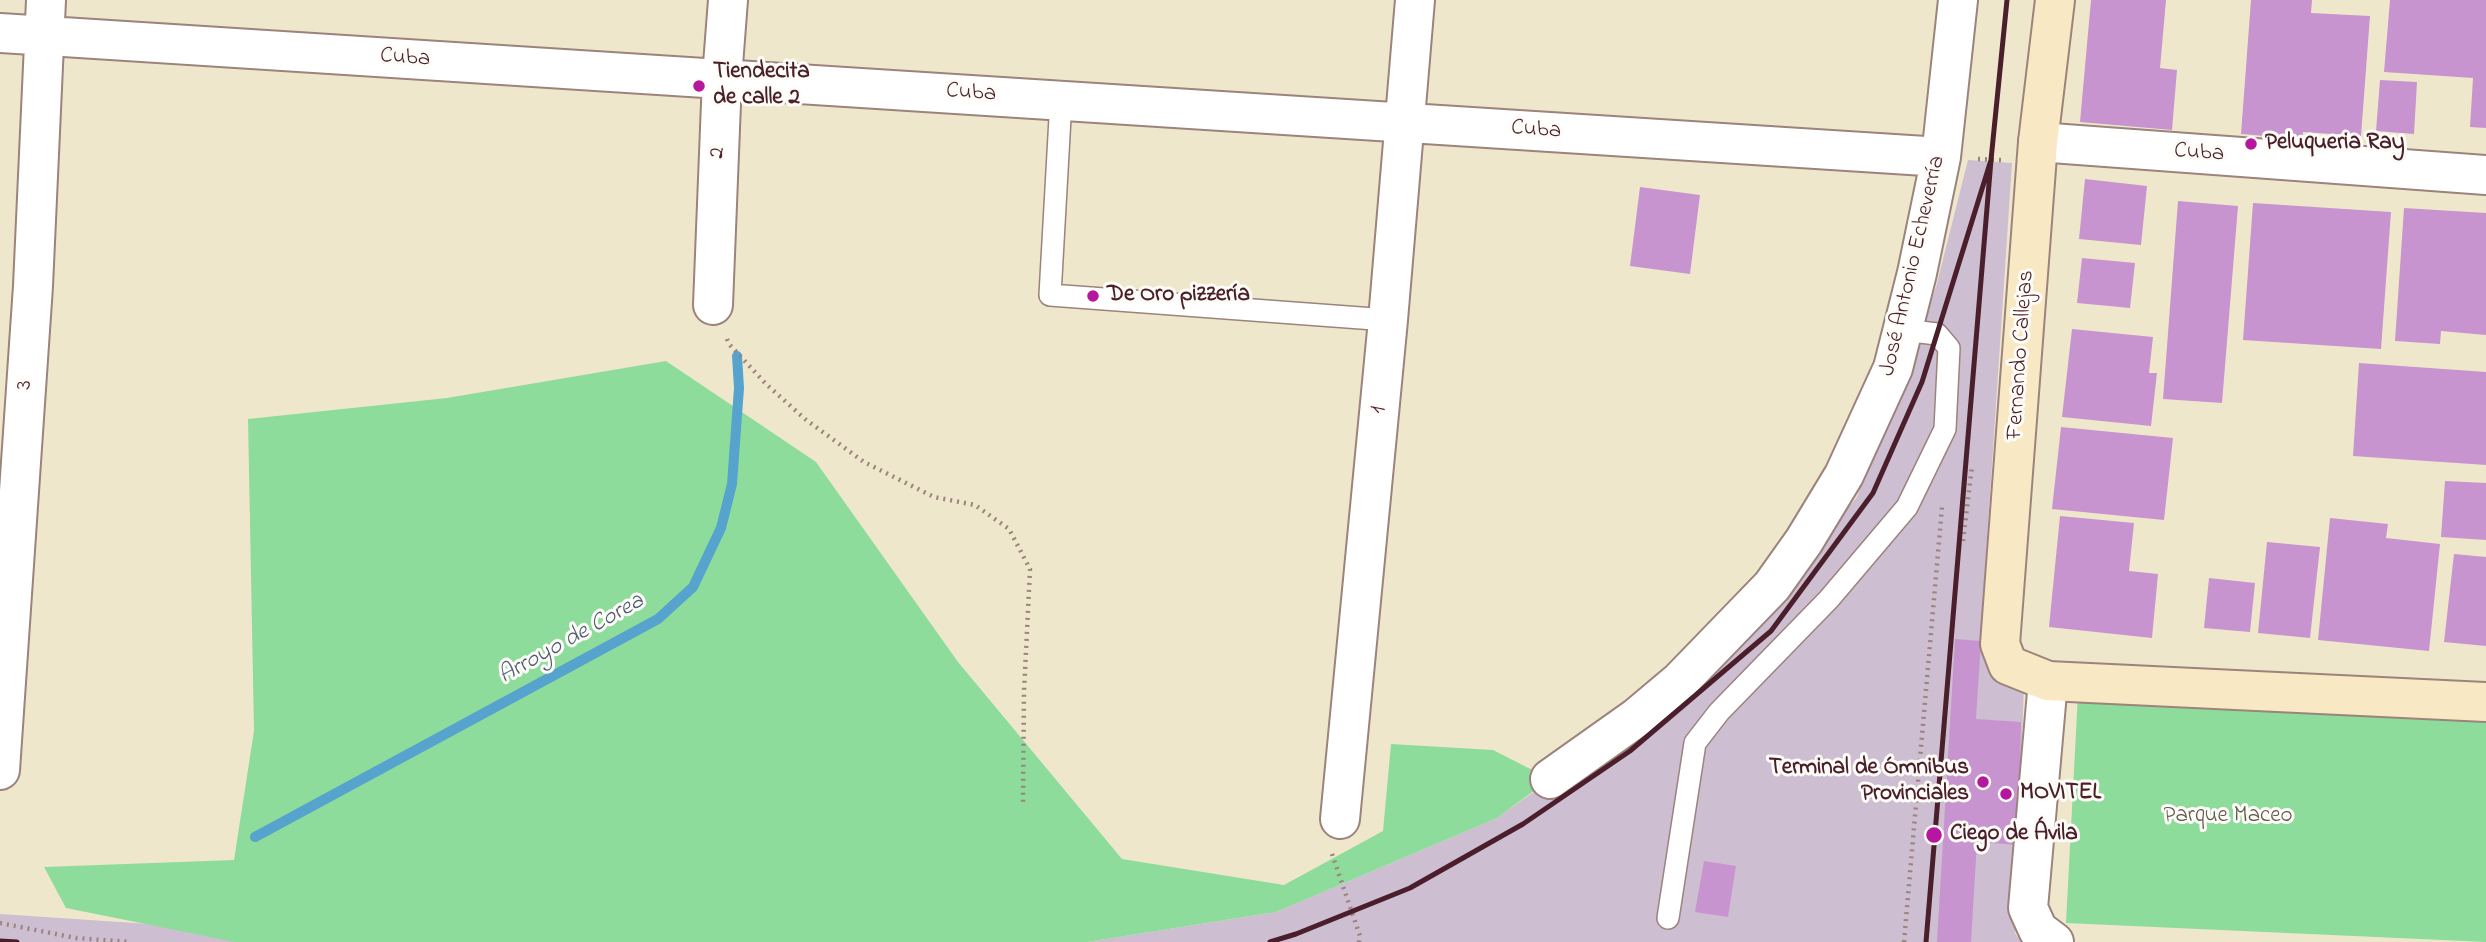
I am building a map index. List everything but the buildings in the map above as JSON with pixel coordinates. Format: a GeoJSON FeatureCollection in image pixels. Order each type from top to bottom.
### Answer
{"type":"FeatureCollection","features":[{"type":"Feature","properties":{"kind":"street","name":"2"},"geometry":{"type":"LineString","coordinates":[[713,305],[722,78],[728,0]]}},
{"type":"Feature","properties":{"kind":"street","name":"1"},"geometry":{"type":"LineString","coordinates":[[1340,819],[1388,320],[1415,0]]}},
{"type":"Feature","properties":{"kind":"street","name":"José Antonio Echeverría"},"geometry":{"type":"LineString","coordinates":[[1550,779],[1636,718],[1680,681],[1772,586],[1804,541],[1844,475],[1893,368],[1903,330],[1941,157],[1958,0]]}},
{"type":"Feature","properties":{"kind":"street","name":"Fernando Callejas"},"geometry":{"type":"LineString","coordinates":[[2049,681],[2008,665],[2000,644],[2038,142],[2055,0]]}},
{"type":"Feature","properties":{"kind":"street","name":"Cuba"},"geometry":{"type":"LineString","coordinates":[[0,33],[46,18],[722,78],[1941,157]]}},
{"type":"Feature","properties":{"kind":"street","name":"3"},"geometry":{"type":"LineString","coordinates":[[0,770],[17,285],[46,18]]}},
{"type":"Feature","properties":{"kind":"street","name":"Cuba"},"geometry":{"type":"LineString","coordinates":[[2038,142],[2486,175]]}},
{"type":"Feature","properties":{"kind":"street"},"geometry":{"type":"LineString","coordinates":[[2054,942],[2038,930],[2028,908],[2049,681],[2486,702]]}},
{"type":"Feature","properties":{"kind":"lane"},"geometry":{"type":"LineString","coordinates":[[1061,100],[1050,295],[1388,320]]}},
{"type":"Feature","properties":{"kind":"lane"},"geometry":{"type":"LineString","coordinates":[[1668,918],[1695,743],[1719,712],[1829,599],[1907,507],[1945,429],[1949,348],[1937,334],[1903,330]]}},
{"type":"Feature","properties":{"kind":"path"},"geometry":{"type":"LineString","coordinates":[[713,305],[729,344],[766,384],[805,419],[864,462],[933,497],[975,505],[1009,528],[1030,569],[1024,692],[1023,804]]}},
{"type":"Feature","properties":{"kind":"path"},"geometry":{"type":"LineString","coordinates":[[1904,942],[1942,500]]}},
{"type":"Feature","properties":{"kind":"path"},"geometry":{"type":"LineString","coordinates":[[1340,819],[1332,855],[1360,936],[1359,942]]}},
{"type":"Feature","properties":{"kind":"path"},"geometry":{"type":"LineString","coordinates":[[0,923],[76,938],[130,942]]}},
{"type":"Feature","properties":{"kind":"shaded area"},"geometry":{"type":"Polygon","coordinates":[[[1968,160],[2012,163],[1981,631],[1999,672],[2024,686],[2015,933],[2021,942],[1087,942],[1276,912],[1497,818],[1688,682],[1777,595],[1857,497],[1936,287],[1968,160]]]}},
{"type":"Feature","properties":{"kind":"shaded area"},"geometry":{"type":"Polygon","coordinates":[[[0,914],[420,942],[0,942],[0,914]]]}},
{"type":"Feature","properties":{"kind":"green space"},"geometry":{"type":"Polygon","coordinates":[[[666,361],[816,462],[958,662],[1122,859],[1284,885],[1383,831],[1391,744],[1493,750],[1550,779],[1497,818],[1276,912],[1087,942],[235,942],[66,908],[44,867],[234,860],[254,731],[248,419],[447,398],[666,361]]]}},
{"type":"Feature","properties":{"kind":"green space","name":"Parque Maceo"},"geometry":{"type":"Polygon","coordinates":[[[2078,694],[2486,714],[2486,942],[2066,923],[2078,694]]]}},
{"type":"Feature","properties":{"kind":"waterway","name":"Arroyo de Corea"},"geometry":{"type":"LineString","coordinates":[[255,837],[658,619],[693,587],[721,528],[732,484],[739,388],[737,356]]}},
{"type":"Feature","properties":{"kind":"railway"},"geometry":{"type":"LineString","coordinates":[[1926,942],[1991,160],[2007,0]]}},
{"type":"Feature","properties":{"kind":"railway"},"geometry":{"type":"LineString","coordinates":[[1270,942],[1410,888],[1523,824],[1630,751],[1771,631],[1873,493],[1922,382],[1991,160]]}},
{"type":"Feature","properties":{"kind":"railway"},"geometry":{"type":"LineString","coordinates":[[0,941],[17,942]]}},
{"type":"Feature","properties":{"kind":"place","name":"Tiendecita de calle 2"},"geometry":{"type":"Point","coordinates":[699,86]}},
{"type":"Feature","properties":{"kind":"place","name":"Peluqueria Ray"},"geometry":{"type":"Point","coordinates":[2251,144]}},
{"type":"Feature","properties":{"kind":"place","name":"De Oro pizzería"},"geometry":{"type":"Point","coordinates":[1093,296]}},
{"type":"Feature","properties":{"kind":"place","name":"Terminal de Ómnibus Provinciales"},"geometry":{"type":"Point","coordinates":[1983,782]}},
{"type":"Feature","properties":{"kind":"place","name":"MOVITEL"},"geometry":{"type":"Point","coordinates":[2006,794]}},
{"type":"Feature","properties":{"kind":"place","name":"Ciego de Ávila"},"geometry":{"type":"Point","coordinates":[1934,835]}}]}
